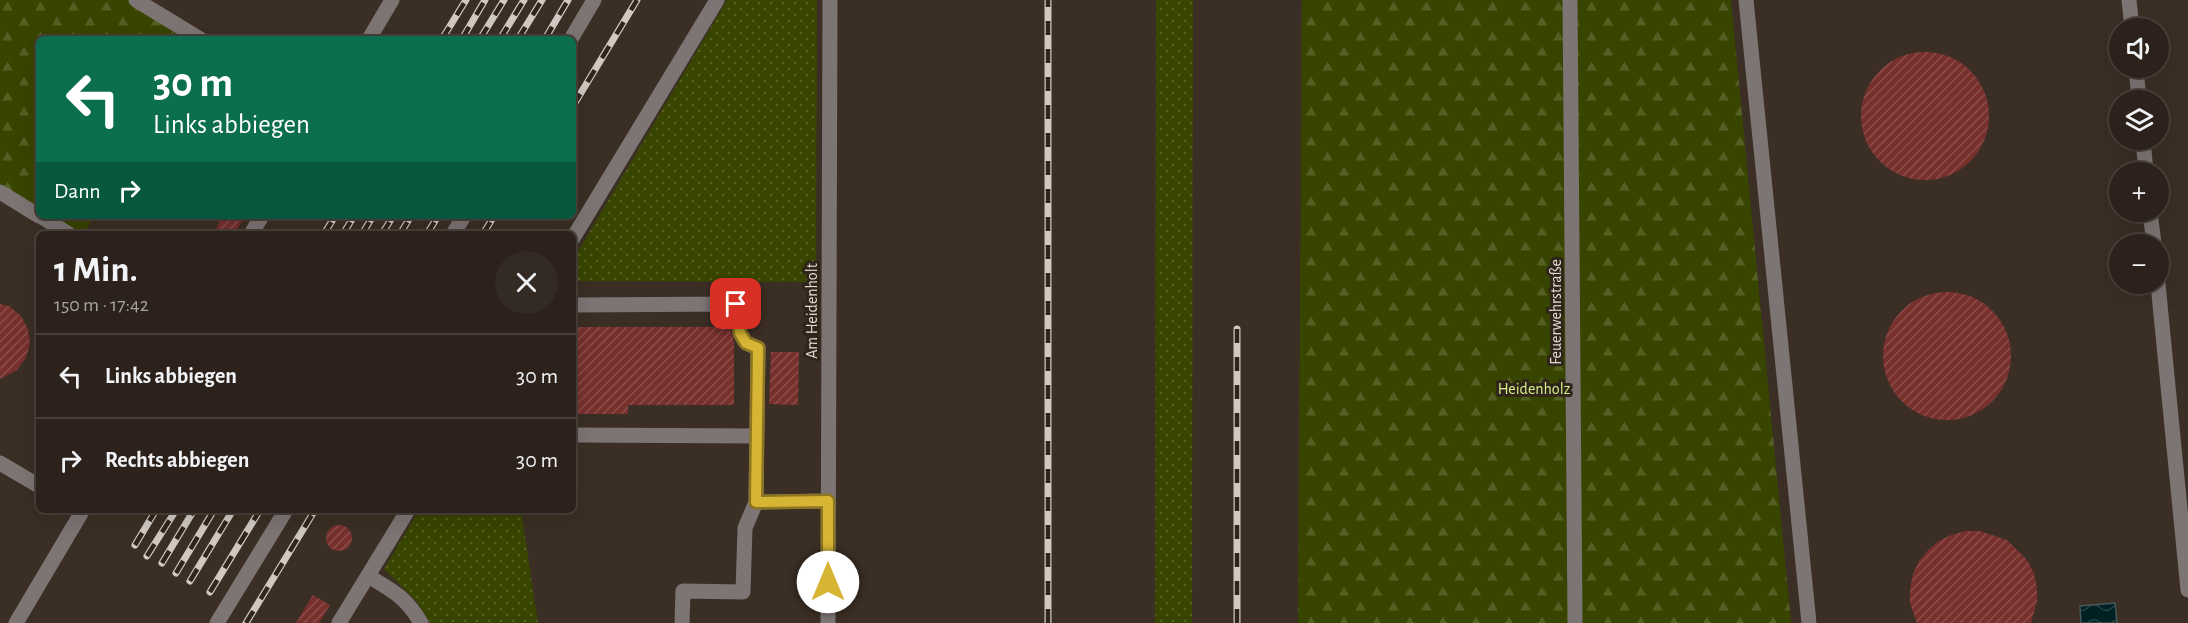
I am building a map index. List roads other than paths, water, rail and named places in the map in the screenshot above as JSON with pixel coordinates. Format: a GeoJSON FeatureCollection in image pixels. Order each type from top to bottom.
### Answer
{"type":"FeatureCollection","features":[{"type":"Feature","properties":{"kind":"street"},"geometry":{"type":"LineString","coordinates":[[135,0],[195,36]]}},
{"type":"Feature","properties":{"kind":"street"},"geometry":{"type":"LineString","coordinates":[[371,36],[392,0]]}},
{"type":"Feature","properties":{"kind":"street"},"geometry":{"type":"LineString","coordinates":[[573,36],[594,0]]}},
{"type":"Feature","properties":{"kind":"street"},"geometry":{"type":"LineString","coordinates":[[576,233],[717,0]]}},
{"type":"Feature","properties":{"kind":"street","name":"Am Heidenholt"},"geometry":{"type":"LineString","coordinates":[[828,623],[830,0]]}},
{"type":"Feature","properties":{"kind":"street","name":"Feuerwehrstraße"},"geometry":{"type":"LineString","coordinates":[[1570,0],[1575,623]]}},
{"type":"Feature","properties":{"kind":"street"},"geometry":{"type":"LineString","coordinates":[[1746,0],[1809,623]]}},
{"type":"Feature","properties":{"kind":"street"},"geometry":{"type":"LineString","coordinates":[[2129,0],[2131,18]]}},
{"type":"Feature","properties":{"kind":"street"},"geometry":{"type":"LineString","coordinates":[[0,192],[36,214]]}},
{"type":"Feature","properties":{"kind":"street"},"geometry":{"type":"LineString","coordinates":[[44,219],[64,231]]}},
{"type":"Feature","properties":{"kind":"street"},"geometry":{"type":"LineString","coordinates":[[2158,294],[2188,590]]}},
{"type":"Feature","properties":{"kind":"street"},"geometry":{"type":"LineString","coordinates":[[576,305],[736,304],[740,333],[746,343],[758,348],[756,502],[745,528],[743,592],[683,591],[682,623]]}},
{"type":"Feature","properties":{"kind":"street"},"geometry":{"type":"LineString","coordinates":[[576,435],[757,436]]}},
{"type":"Feature","properties":{"kind":"street"},"geometry":{"type":"LineString","coordinates":[[0,463],[36,484]]}},
{"type":"Feature","properties":{"kind":"street"},"geometry":{"type":"LineString","coordinates":[[756,502],[828,501]]}},
{"type":"Feature","properties":{"kind":"street"},"geometry":{"type":"LineString","coordinates":[[15,623],[80,513]]}},
{"type":"Feature","properties":{"kind":"street"},"geometry":{"type":"LineString","coordinates":[[217,623],[284,513]]}},
{"type":"Feature","properties":{"kind":"street"},"geometry":{"type":"LineString","coordinates":[[339,623],[406,513]]}},
{"type":"Feature","properties":{"kind":"street"},"geometry":{"type":"LineString","coordinates":[[368,576],[395,592],[411,606],[421,623]]}},
{"type":"Feature","properties":{"kind":"water"},"geometry":{"type":"Polygon","coordinates":[[[2115,603],[2117,623],[2081,623],[2080,606],[2115,603]]]}},
{"type":"Feature","properties":{"kind":"railway"},"geometry":{"type":"LineString","coordinates":[[444,36],[466,0]]}},
{"type":"Feature","properties":{"kind":"railway"},"geometry":{"type":"LineString","coordinates":[[464,36],[485,0]]}},
{"type":"Feature","properties":{"kind":"railway"},"geometry":{"type":"LineString","coordinates":[[482,36],[504,0]]}},
{"type":"Feature","properties":{"kind":"railway"},"geometry":{"type":"LineString","coordinates":[[502,36],[524,0]]}},
{"type":"Feature","properties":{"kind":"railway"},"geometry":{"type":"LineString","coordinates":[[520,36],[542,0]]}},
{"type":"Feature","properties":{"kind":"railway"},"geometry":{"type":"LineString","coordinates":[[547,36],[568,0]]}},
{"type":"Feature","properties":{"kind":"railway"},"geometry":{"type":"LineString","coordinates":[[576,101],[637,0]]}},
{"type":"Feature","properties":{"kind":"railway"},"geometry":{"type":"LineString","coordinates":[[1048,0],[1048,623]]}},
{"type":"Feature","properties":{"kind":"railway"},"geometry":{"type":"LineString","coordinates":[[326,231],[333,219]]}},
{"type":"Feature","properties":{"kind":"railway"},"geometry":{"type":"LineString","coordinates":[[345,231],[352,219]]}},
{"type":"Feature","properties":{"kind":"railway"},"geometry":{"type":"LineString","coordinates":[[364,231],[371,219]]}},
{"type":"Feature","properties":{"kind":"railway"},"geometry":{"type":"LineString","coordinates":[[384,231],[391,219]]}},
{"type":"Feature","properties":{"kind":"railway"},"geometry":{"type":"LineString","coordinates":[[402,231],[409,219]]}},
{"type":"Feature","properties":{"kind":"railway"},"geometry":{"type":"LineString","coordinates":[[429,231],[436,219]]}},
{"type":"Feature","properties":{"kind":"railway"},"geometry":{"type":"LineString","coordinates":[[485,231],[492,219]]}},
{"type":"Feature","properties":{"kind":"railway"},"geometry":{"type":"LineString","coordinates":[[1237,329],[1237,623]]}},
{"type":"Feature","properties":{"kind":"railway"},"geometry":{"type":"LineString","coordinates":[[135,545],[154,513]]}},
{"type":"Feature","properties":{"kind":"railway"},"geometry":{"type":"LineString","coordinates":[[147,556],[174,513]]}},
{"type":"Feature","properties":{"kind":"railway"},"geometry":{"type":"LineString","coordinates":[[162,563],[192,513]]}},
{"type":"Feature","properties":{"kind":"railway"},"geometry":{"type":"LineString","coordinates":[[176,573],[212,513]]}},
{"type":"Feature","properties":{"kind":"railway"},"geometry":{"type":"LineString","coordinates":[[190,581],[231,513]]}},
{"type":"Feature","properties":{"kind":"railway"},"geometry":{"type":"LineString","coordinates":[[210,592],[258,513]]}},
{"type":"Feature","properties":{"kind":"railway"},"geometry":{"type":"LineString","coordinates":[[246,623],[313,513]]}},
{"type":"Feature","properties":{"kind":"park label","name":"Heidenholz"},"geometry":{"type":"Point","coordinates":[1534,388]}}]}
